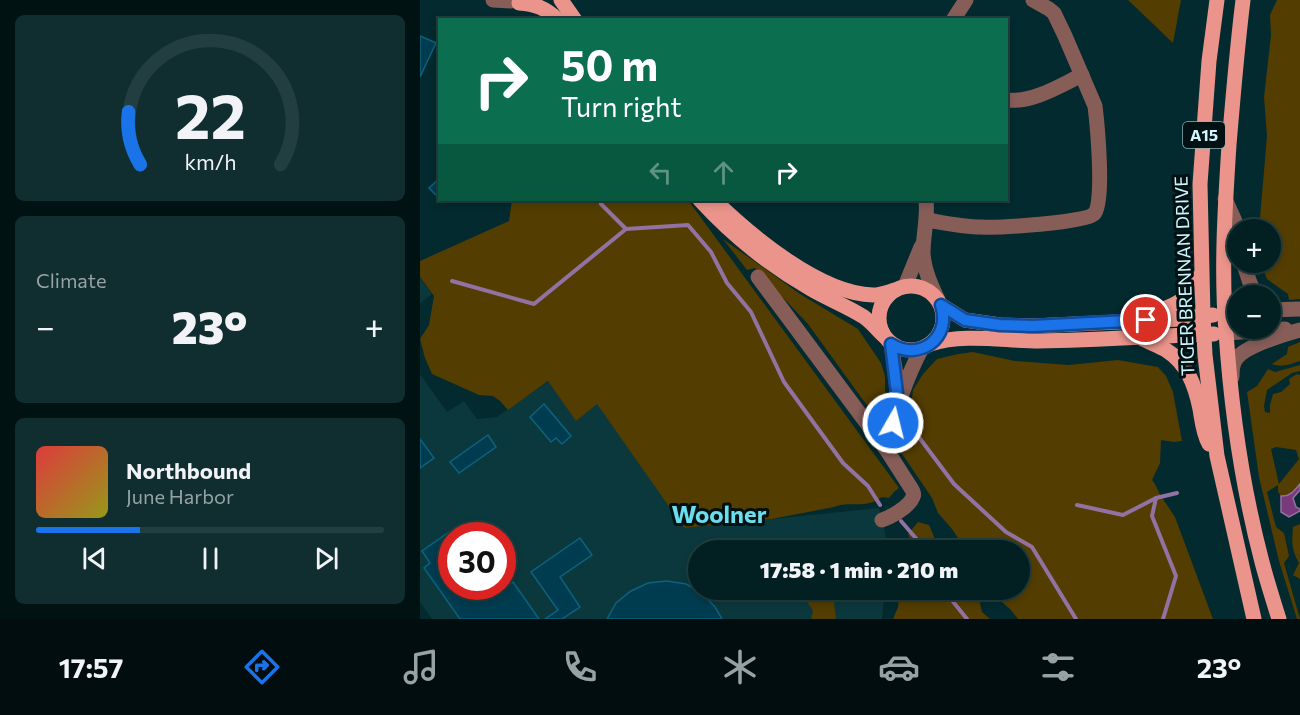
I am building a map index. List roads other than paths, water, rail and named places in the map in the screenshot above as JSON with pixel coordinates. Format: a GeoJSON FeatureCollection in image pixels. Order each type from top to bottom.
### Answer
{"type":"FeatureCollection","features":[{"type":"Feature","properties":{"kind":"main road"},"geometry":{"type":"LineString","coordinates":[[561,0],[574,18]]}},
{"type":"Feature","properties":{"kind":"main road","name":"TIGER BRENNAN DRIVE"},"geometry":{"type":"LineString","coordinates":[[1217,0],[1209,61],[1200,184],[1204,334],[1217,456],[1254,619]]}},
{"type":"Feature","properties":{"kind":"main road","name":"A15"},"geometry":{"type":"LineString","coordinates":[[1229,285],[1225,199],[1243,0]]}},
{"type":"Feature","properties":{"kind":"main road"},"geometry":{"type":"LineString","coordinates":[[518,1],[538,5],[556,18]]}},
{"type":"Feature","properties":{"kind":"main road"},"geometry":{"type":"LineString","coordinates":[[700,201],[763,257],[811,289],[865,318],[898,348],[908,350],[946,340],[960,339],[1037,341],[1226,333]]}},
{"type":"Feature","properties":{"kind":"main road"},"geometry":{"type":"LineString","coordinates":[[715,201],[756,237],[817,278],[846,290],[866,294],[921,287],[932,294],[939,303],[965,320],[993,325],[1033,326],[1227,314]]}},
{"type":"Feature","properties":{"kind":"main road"},"geometry":{"type":"LineString","coordinates":[[1129,321],[1169,306],[1189,295],[1197,286],[1201,271]]}},
{"type":"Feature","properties":{"kind":"main road"},"geometry":{"type":"LineString","coordinates":[[887,340],[879,323],[879,312],[884,300],[900,288]]}},
{"type":"Feature","properties":{"kind":"main road"},"geometry":{"type":"LineString","coordinates":[[926,346],[938,336],[942,327],[943,317],[939,303]]}},
{"type":"Feature","properties":{"kind":"main road","name":"A15"},"geometry":{"type":"LineString","coordinates":[[1227,329],[1231,384],[1246,487],[1262,562],[1279,619]]}},
{"type":"Feature","properties":{"kind":"main road"},"geometry":{"type":"LineString","coordinates":[[1138,336],[1176,358],[1189,375],[1197,395],[1204,435],[1217,456]]}},
{"type":"Feature","properties":{"kind":"street"},"geometry":{"type":"LineString","coordinates":[[493,0],[518,1]]}},
{"type":"Feature","properties":{"kind":"street"},"geometry":{"type":"LineString","coordinates":[[954,18],[966,0]]}},
{"type":"Feature","properties":{"kind":"street"},"geometry":{"type":"LineString","coordinates":[[926,227],[1010,227],[1082,219],[1094,214],[1099,202],[1095,106],[1054,13],[1033,0]]}},
{"type":"Feature","properties":{"kind":"street"},"geometry":{"type":"LineString","coordinates":[[1008,100],[1026,99],[1082,75]]}},
{"type":"Feature","properties":{"kind":"street"},"geometry":{"type":"LineString","coordinates":[[1225,199],[1234,219]]}},
{"type":"Feature","properties":{"kind":"street"},"geometry":{"type":"LineString","coordinates":[[926,201],[923,253],[925,267],[939,303]]}},
{"type":"Feature","properties":{"kind":"street"},"geometry":{"type":"LineString","coordinates":[[900,288],[920,252],[926,227]]}},
{"type":"Feature","properties":{"kind":"street"},"geometry":{"type":"LineString","coordinates":[[758,277],[886,449],[914,492],[912,499],[890,518],[882,520]]}},
{"type":"Feature","properties":{"kind":"street"},"geometry":{"type":"LineString","coordinates":[[1281,309],[1300,309]]}},
{"type":"Feature","properties":{"kind":"street"},"geometry":{"type":"LineString","coordinates":[[1226,333],[1300,329]]}},
{"type":"Feature","properties":{"kind":"street"},"geometry":{"type":"LineString","coordinates":[[1231,384],[1233,364],[1239,355],[1260,344],[1300,329]]}},
{"type":"Feature","properties":{"kind":"street"},"geometry":{"type":"LineString","coordinates":[[887,340],[897,384],[895,416]]}},
{"type":"Feature","properties":{"kind":"street"},"geometry":{"type":"LineString","coordinates":[[886,449],[907,380],[926,346]]}},
{"type":"Feature","properties":{"kind":"waterway"},"geometry":{"type":"LineString","coordinates":[[600,201],[626,229],[688,225],[711,252],[727,283],[751,312],[784,382],[843,463],[868,486],[880,505]]}},
{"type":"Feature","properties":{"kind":"waterway"},"geometry":{"type":"LineString","coordinates":[[452,281],[534,304],[626,229]]}},
{"type":"Feature","properties":{"kind":"waterway"},"geometry":{"type":"LineString","coordinates":[[909,424],[954,484],[1006,532],[1032,547],[1076,619]]}},
{"type":"Feature","properties":{"kind":"waterway"},"geometry":{"type":"LineString","coordinates":[[1077,505],[1123,515],[1156,498],[1177,493]]}},
{"type":"Feature","properties":{"kind":"waterway"},"geometry":{"type":"LineString","coordinates":[[1156,498],[1152,516],[1176,576],[1163,619]]}},
{"type":"Feature","properties":{"kind":"waterway"},"geometry":{"type":"LineString","coordinates":[[901,521],[917,540]]}},
{"type":"Feature","properties":{"kind":"waterway"},"geometry":{"type":"LineString","coordinates":[[952,600],[967,619]]}},
{"type":"Feature","properties":{"kind":"district","name":"Woolner"},"geometry":{"type":"Point","coordinates":[719,515]}}]}
